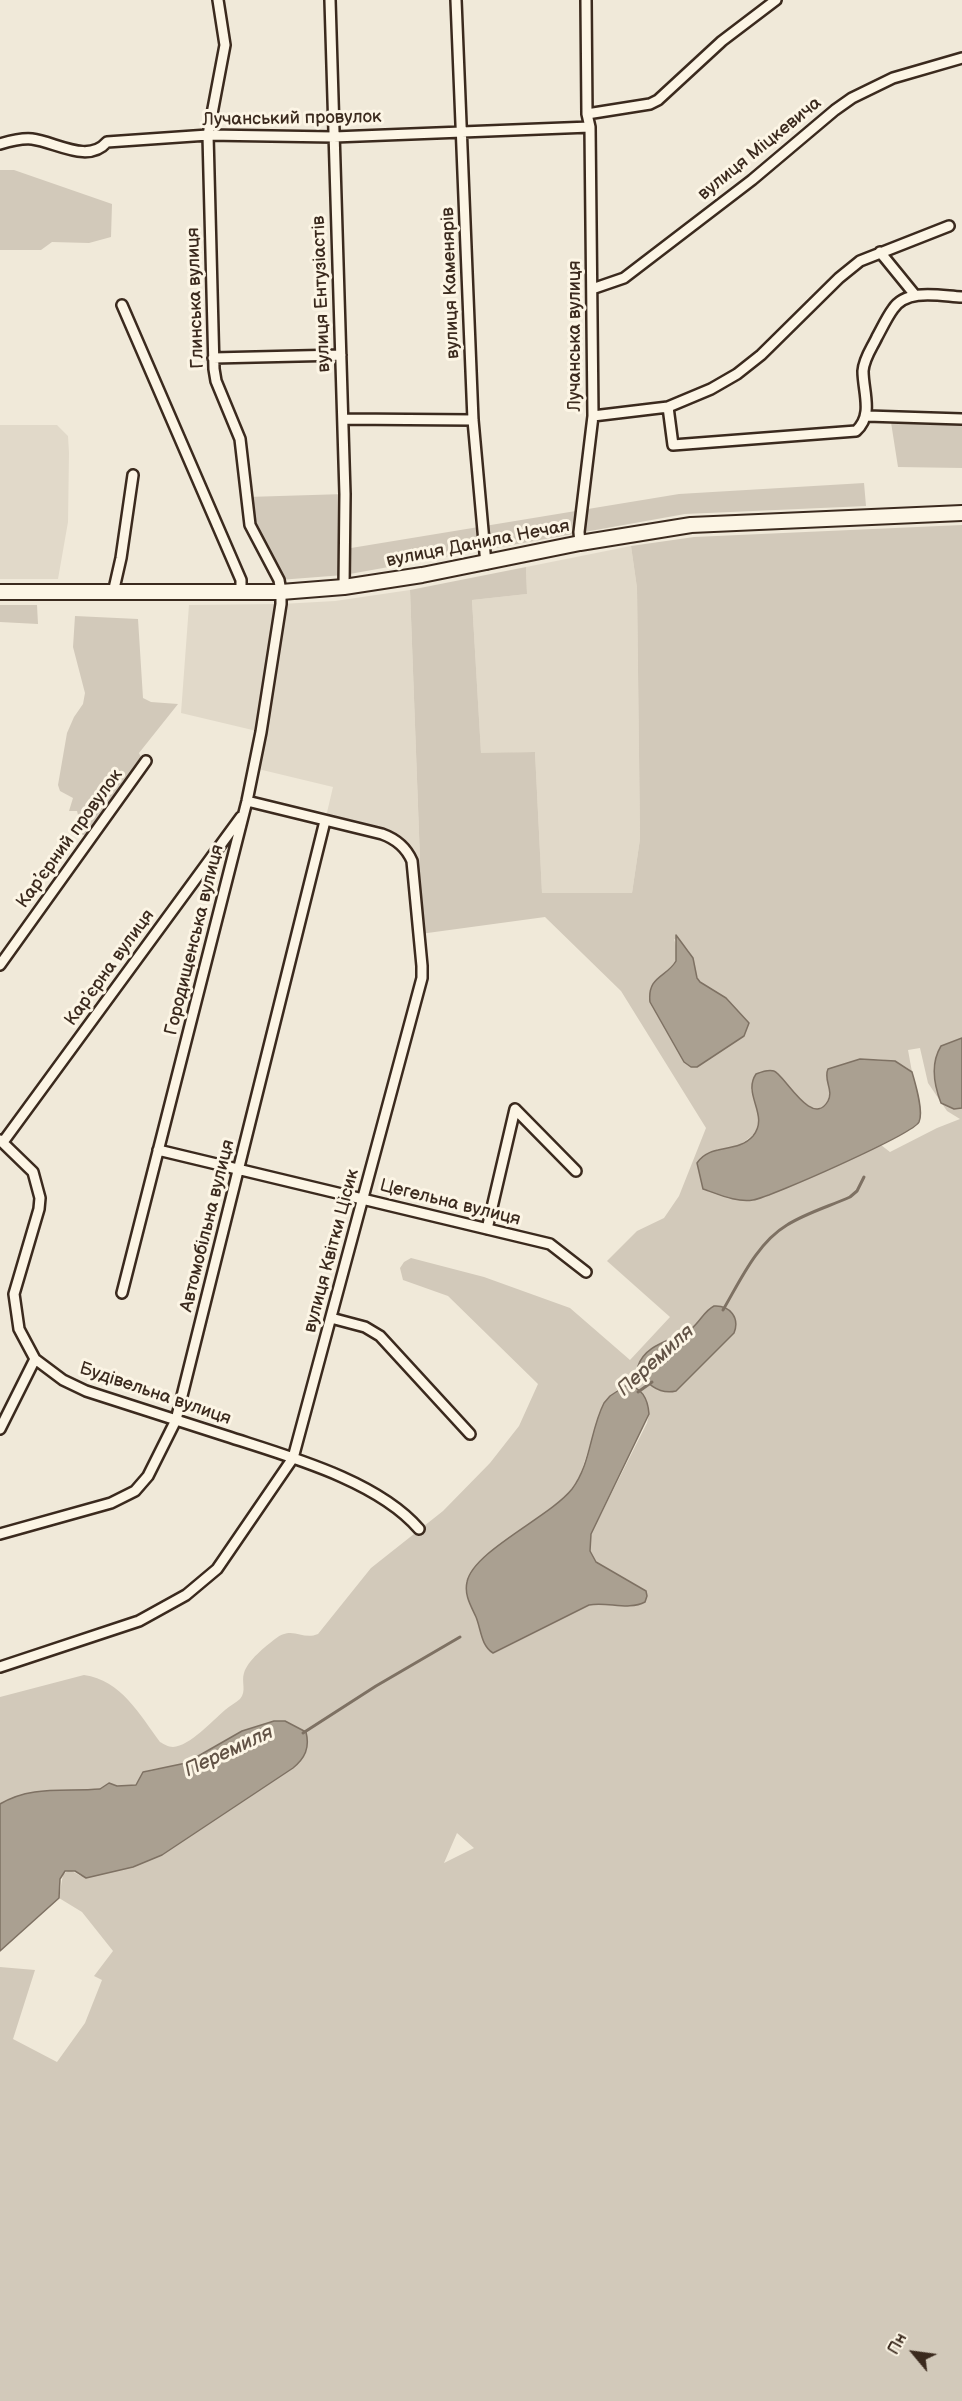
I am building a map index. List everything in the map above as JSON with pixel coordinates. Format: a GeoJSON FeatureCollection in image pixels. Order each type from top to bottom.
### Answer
{"type":"FeatureCollection","features":[{"type":"Feature","properties":{"kind":"main road","name":"вулиця Данила Нечая"},"geometry":{"type":"LineString","coordinates":[[0,592],[281,592],[344,587],[486,564],[580,543],[692,525],[962,513]]}},
{"type":"Feature","properties":{"kind":"street","name":"Глинська вулиця"},"geometry":{"type":"LineString","coordinates":[[218,0],[225,45],[208,135],[213,358],[216,381],[240,439],[250,525],[279,580],[281,592]]}},
{"type":"Feature","properties":{"kind":"street","name":"вулиця Ентузіастів"},"geometry":{"type":"LineString","coordinates":[[330,0],[343,419],[344,587]]}},
{"type":"Feature","properties":{"kind":"street","name":"вулиця Каменярів"},"geometry":{"type":"LineString","coordinates":[[456,0],[473,420],[486,564]]}},
{"type":"Feature","properties":{"kind":"street","name":"Лучанська вулиця"},"geometry":{"type":"LineString","coordinates":[[580,543],[579,532],[593,416],[590,127],[587,114],[586,0]]}},
{"type":"Feature","properties":{"kind":"street"},"geometry":{"type":"LineString","coordinates":[[587,114],[650,104],[658,100],[675,87],[722,41],[776,0]]}},
{"type":"Feature","properties":{"kind":"street","name":"вулиця Міцкевича"},"geometry":{"type":"LineString","coordinates":[[592,289],[624,278],[752,180],[852,98],[903,74],[962,58]]}},
{"type":"Feature","properties":{"kind":"street","name":"Лучанський провулок"},"geometry":{"type":"LineString","coordinates":[[0,144],[30,139],[91,153],[101,150],[107,142],[208,135],[334,137],[590,127]]}},
{"type":"Feature","properties":{"kind":"street"},"geometry":{"type":"LineString","coordinates":[[593,416],[668,407],[700,395],[737,374],[760,355],[839,278],[860,261],[949,226]]}},
{"type":"Feature","properties":{"kind":"street"},"geometry":{"type":"LineString","coordinates":[[880,252],[915,295]]}},
{"type":"Feature","properties":{"kind":"street"},"geometry":{"type":"LineString","coordinates":[[668,407],[673,445],[856,431],[867,416],[863,373],[865,360],[892,309],[903,300],[915,295],[962,297]]}},
{"type":"Feature","properties":{"kind":"street"},"geometry":{"type":"LineString","coordinates":[[122,305],[241,580],[241,592]]}},
{"type":"Feature","properties":{"kind":"street"},"geometry":{"type":"LineString","coordinates":[[213,358],[341,354]]}},
{"type":"Feature","properties":{"kind":"street"},"geometry":{"type":"LineString","coordinates":[[867,416],[962,419]]}},
{"type":"Feature","properties":{"kind":"street"},"geometry":{"type":"LineString","coordinates":[[343,419],[473,420]]}},
{"type":"Feature","properties":{"kind":"street"},"geometry":{"type":"LineString","coordinates":[[113,593],[122,558],[133,475]]}},
{"type":"Feature","properties":{"kind":"street","name":"Городищенська вулиця"},"geometry":{"type":"LineString","coordinates":[[122,1293],[247,801],[261,732],[281,592]]}},
{"type":"Feature","properties":{"kind":"street","name":"Карʼєрний провулок"},"geometry":{"type":"LineString","coordinates":[[0,965],[146,761]]}},
{"type":"Feature","properties":{"kind":"street","name":"вулиця Квітки Цісик"},"geometry":{"type":"LineString","coordinates":[[0,1667],[139,1621],[186,1595],[217,1569],[293,1458],[422,978],[420,934],[412,861],[405,849],[388,837],[247,801]]}},
{"type":"Feature","properties":{"kind":"street","name":"Карʼєрна вулиця"},"geometry":{"type":"LineString","coordinates":[[2,1141],[244,813]]}},
{"type":"Feature","properties":{"kind":"street","name":"Автомобільна вулиця"},"geometry":{"type":"LineString","coordinates":[[0,1534],[129,1495],[148,1476],[176,1420],[325,821]]}},
{"type":"Feature","properties":{"kind":"street"},"geometry":{"type":"LineString","coordinates":[[488,1229],[515,1109],[576,1171]]}},
{"type":"Feature","properties":{"kind":"street","name":"Будівельна вулиця"},"geometry":{"type":"LineString","coordinates":[[2,1141],[33,1173],[39,1189],[39,1209],[14,1294],[14,1306],[20,1329],[35,1359],[63,1380],[86,1391],[293,1458],[377,1494],[401,1510],[419,1529]]}},
{"type":"Feature","properties":{"kind":"street","name":"Цегельна вулиця"},"geometry":{"type":"LineString","coordinates":[[158,1150],[550,1244],[586,1272]]}},
{"type":"Feature","properties":{"kind":"street"},"geometry":{"type":"LineString","coordinates":[[331,1318],[365,1327],[380,1336],[470,1434]]}},
{"type":"Feature","properties":{"kind":"street"},"geometry":{"type":"LineString","coordinates":[[0,1429],[35,1359]]}},
{"type":"Feature","properties":{"kind":"shaded area"},"geometry":{"type":"Polygon","coordinates":[[[0,170],[14,170],[112,204],[111,237],[89,243],[52,242],[41,250],[0,250],[0,170]]]}},
{"type":"Feature","properties":{"kind":"shaded area"},"geometry":{"type":"Polygon","coordinates":[[[890,416],[962,419],[962,468],[898,467],[890,416]]]}},
{"type":"Feature","properties":{"kind":"shaded area"},"geometry":{"type":"Polygon","coordinates":[[[0,425],[57,425],[68,436],[69,453],[68,522],[58,579],[0,579],[0,425]]]}},
{"type":"Feature","properties":{"kind":"shaded area"},"geometry":{"type":"Polygon","coordinates":[[[864,483],[866,506],[685,514],[344,575],[279,580],[253,533],[247,497],[345,494],[345,549],[679,494],[864,483]]]}},
{"type":"Feature","properties":{"kind":"shaded area"},"geometry":{"type":"Polygon","coordinates":[[[962,525],[962,2401],[0,2401],[0,1967],[35,1970],[13,2039],[57,2062],[85,2023],[102,1980],[94,1976],[113,1951],[82,1912],[59,1898],[63,1874],[70,1870],[81,1876],[133,1867],[162,1855],[293,1768],[285,1721],[271,1722],[246,1731],[183,1764],[143,1772],[136,1785],[117,1786],[109,1783],[100,1789],[48,1790],[24,1794],[0,1804],[0,1697],[84,1675],[97,1678],[119,1691],[128,1700],[160,1742],[173,1747],[180,1746],[240,1699],[243,1693],[243,1676],[246,1668],[262,1650],[287,1633],[307,1636],[318,1634],[371,1568],[443,1511],[490,1463],[519,1426],[538,1384],[448,1296],[403,1280],[400,1268],[411,1258],[484,1277],[570,1308],[630,1360],[670,1317],[607,1261],[637,1231],[664,1218],[679,1196],[706,1128],[621,991],[545,917],[420,934],[412,861],[420,860],[410,590],[526,567],[527,594],[472,600],[481,753],[535,752],[542,893],[632,893],[640,839],[637,588],[631,546],[694,537],[962,525]],[[674,939],[677,951],[675,964],[652,986],[650,1002],[726,998],[700,982],[687,948],[674,939]],[[920,1048],[908,1050],[912,1072],[894,1061],[883,1060],[860,1061],[828,1069],[829,1096],[825,1106],[819,1109],[812,1107],[796,1095],[779,1074],[751,1089],[760,1117],[758,1128],[753,1135],[736,1148],[717,1149],[751,1201],[881,1145],[890,1152],[960,1119],[947,1111],[928,1083],[920,1048]],[[638,1388],[617,1390],[604,1403],[579,1478],[566,1496],[477,1564],[479,1623],[487,1644],[494,1653],[589,1605],[595,1603],[635,1606],[647,1596],[640,1587],[596,1562],[590,1551],[591,1534],[647,1423],[649,1413],[648,1404],[638,1388]],[[457,1833],[444,1863],[474,1848],[457,1833]]]}},
{"type":"Feature","properties":{"kind":"shaded area"},"geometry":{"type":"Polygon","coordinates":[[[631,546],[637,588],[640,839],[632,893],[542,894],[535,752],[481,754],[472,600],[527,594],[526,567],[631,546]]]}},
{"type":"Feature","properties":{"kind":"shaded area"},"geometry":{"type":"Polygon","coordinates":[[[410,590],[420,860],[412,861],[399,843],[325,821],[333,787],[254,768],[261,732],[181,713],[189,605],[335,601],[410,590]]]}},
{"type":"Feature","properties":{"kind":"shaded area"},"geometry":{"type":"Polygon","coordinates":[[[0,605],[37,605],[38,624],[0,622],[0,605]]]}},
{"type":"Feature","properties":{"kind":"shaded area"},"geometry":{"type":"Polygon","coordinates":[[[75,616],[138,619],[143,698],[151,702],[178,704],[139,753],[142,759],[87,837],[74,830],[79,819],[77,811],[69,811],[73,798],[60,791],[58,785],[67,733],[83,704],[85,693],[73,647],[75,616]]]}},
{"type":"Feature","properties":{"kind":"water"},"geometry":{"type":"Polygon","coordinates":[[[676,935],[693,958],[700,982],[726,998],[749,1023],[744,1036],[697,1067],[691,1067],[684,1062],[650,1002],[650,993],[655,982],[676,961],[676,935]]]}},
{"type":"Feature","properties":{"kind":"water"},"geometry":{"type":"Polygon","coordinates":[[[962,1038],[962,1108],[954,1109],[941,1103],[936,1089],[934,1067],[941,1046],[962,1038]]]}},
{"type":"Feature","properties":{"kind":"water"},"geometry":{"type":"Polygon","coordinates":[[[860,1059],[895,1061],[912,1072],[920,1104],[920,1117],[919,1122],[911,1129],[812,1177],[753,1200],[728,1198],[703,1189],[697,1163],[702,1157],[716,1150],[747,1142],[757,1128],[759,1120],[752,1090],[756,1074],[774,1071],[807,1105],[814,1109],[821,1108],[830,1097],[828,1069],[860,1059]]]}},
{"type":"Feature","properties":{"kind":"water"},"geometry":{"type":"Polygon","coordinates":[[[714,1306],[729,1310],[735,1318],[734,1333],[676,1391],[664,1391],[648,1382],[638,1366],[647,1352],[691,1329],[714,1306]]]}},
{"type":"Feature","properties":{"kind":"water"},"geometry":{"type":"Polygon","coordinates":[[[625,1386],[636,1388],[643,1394],[649,1414],[591,1534],[590,1551],[596,1562],[646,1591],[645,1602],[632,1606],[589,1605],[493,1653],[484,1642],[467,1596],[466,1587],[472,1570],[497,1546],[547,1511],[572,1489],[583,1469],[604,1403],[625,1386]]]}},
{"type":"Feature","properties":{"kind":"water"},"geometry":{"type":"Polygon","coordinates":[[[274,1721],[285,1721],[306,1732],[306,1752],[293,1768],[162,1855],[133,1867],[86,1878],[75,1871],[65,1871],[60,1879],[59,1898],[0,1951],[0,1804],[24,1794],[48,1790],[100,1789],[109,1783],[117,1786],[136,1785],[143,1772],[186,1763],[242,1731],[274,1721]]]}},
{"type":"Feature","properties":{"kind":"waterway","name":"Перемиля"},"geometry":{"type":"LineString","coordinates":[[723,1310],[750,1263],[776,1233],[802,1217],[850,1197],[857,1191],[864,1177]]}},
{"type":"Feature","properties":{"kind":"waterway","name":"Перемиля"},"geometry":{"type":"LineString","coordinates":[[638,1392],[652,1382]]}},
{"type":"Feature","properties":{"kind":"waterway","name":"Перемиля"},"geometry":{"type":"LineString","coordinates":[[303,1733],[376,1686],[460,1637]]}}]}
